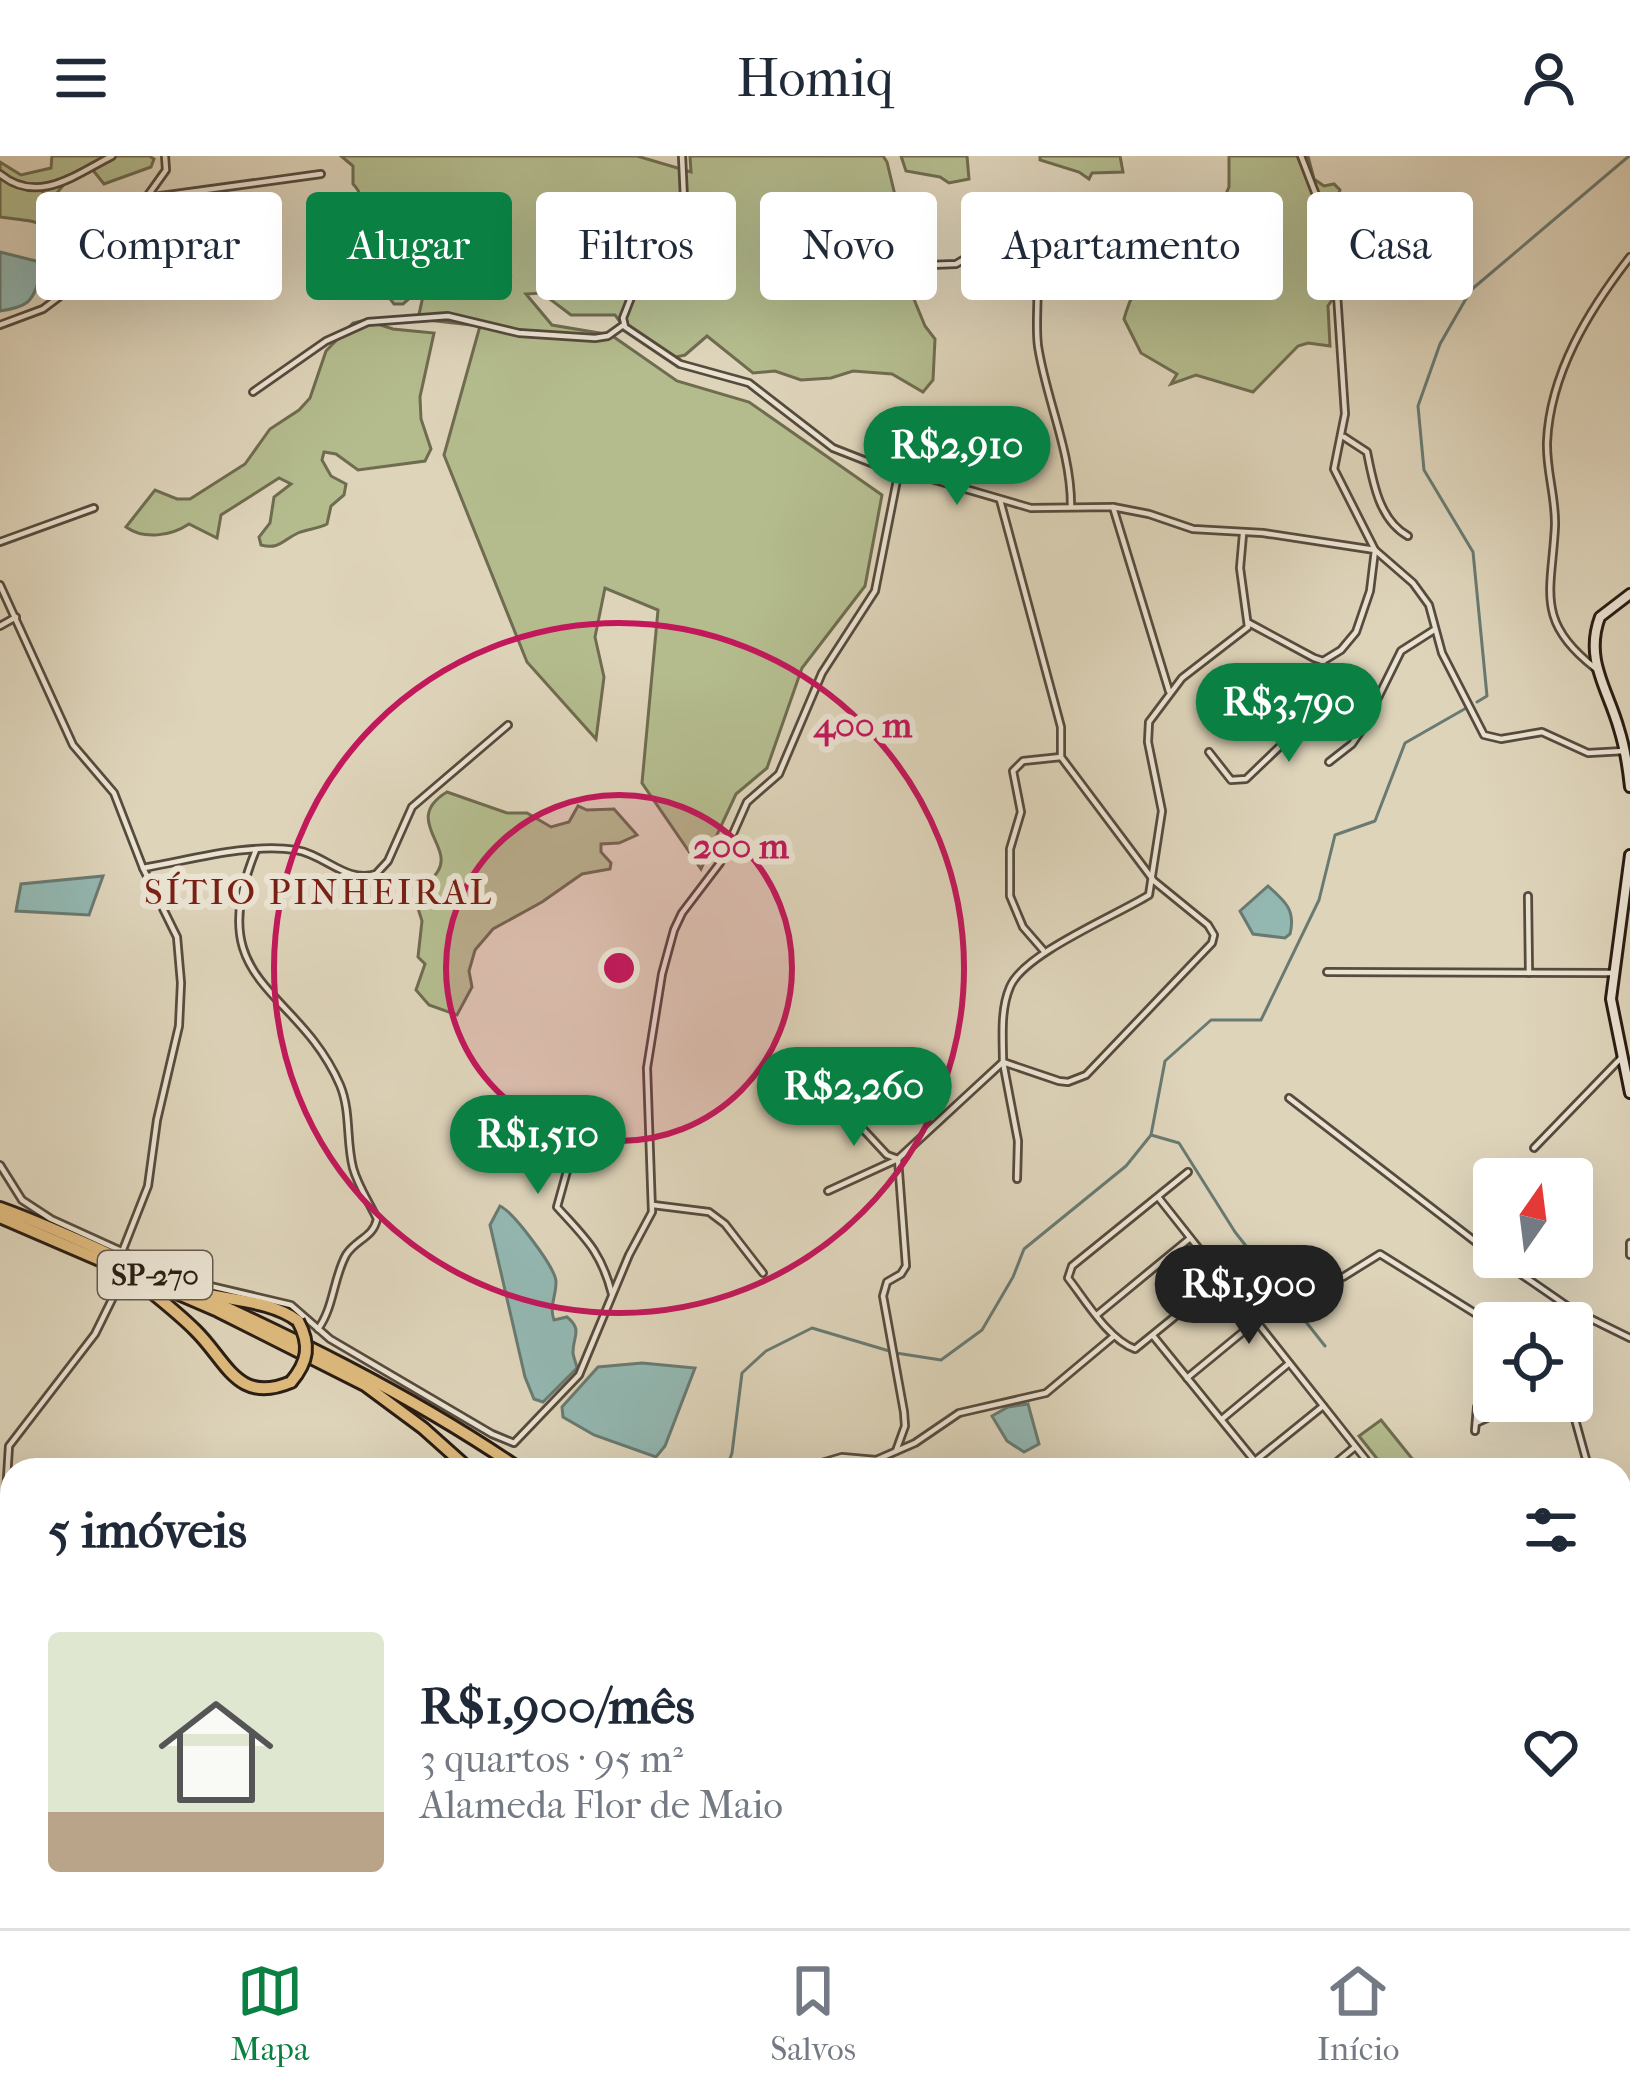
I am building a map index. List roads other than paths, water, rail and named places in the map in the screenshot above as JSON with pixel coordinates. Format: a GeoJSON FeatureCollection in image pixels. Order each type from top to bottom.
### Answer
{"type":"FeatureCollection","features":[{"type":"Feature","properties":{"kind":"highway","name":"SP-270"},"geometry":{"type":"LineString","coordinates":[[0,1213],[364,1380],[457,1458]]}},
{"type":"Feature","properties":{"kind":"highway","name":"SP-270"},"geometry":{"type":"LineString","coordinates":[[0,1213],[191,1291],[472,1435],[504,1458]]}},
{"type":"Feature","properties":{"kind":"highway"},"geometry":{"type":"LineString","coordinates":[[126,1270],[200,1335],[240,1382],[259,1390],[291,1382],[302,1370],[308,1348],[298,1321],[268,1306],[191,1291]]}},
{"type":"Feature","properties":{"kind":"street"},"geometry":{"type":"LineString","coordinates":[[0,174],[27,190],[41,189],[112,156]]}},
{"type":"Feature","properties":{"kind":"street"},"geometry":{"type":"LineString","coordinates":[[150,192],[166,170],[165,156]]}},
{"type":"Feature","properties":{"kind":"street"},"geometry":{"type":"LineString","coordinates":[[624,325],[624,312],[640,271],[684,199],[682,156]]}},
{"type":"Feature","properties":{"kind":"street"},"geometry":{"type":"LineString","coordinates":[[1300,156],[1327,225],[1335,264],[1345,414],[1334,469],[1375,550],[1422,594],[1442,653],[1478,728],[1489,738],[1542,732],[1588,753],[1624,751]]}},
{"type":"Feature","properties":{"kind":"street"},"geometry":{"type":"LineString","coordinates":[[190,192],[321,174]]}},
{"type":"Feature","properties":{"kind":"street"},"geometry":{"type":"LineString","coordinates":[[937,265],[956,264],[973,254],[994,259],[1020,248],[1031,252],[1038,276],[1039,352],[1069,474],[1071,506]]}},
{"type":"Feature","properties":{"kind":"street"},"geometry":{"type":"LineString","coordinates":[[1595,668],[1566,641],[1550,606],[1548,575],[1555,511],[1547,446],[1561,376],[1581,329],[1630,257]]}},
{"type":"Feature","properties":{"kind":"street"},"geometry":{"type":"LineString","coordinates":[[0,325],[55,300]]}},
{"type":"Feature","properties":{"kind":"street"},"geometry":{"type":"LineString","coordinates":[[253,392],[326,341],[368,322],[448,316],[519,333],[595,338],[624,325]]}},
{"type":"Feature","properties":{"kind":"street"},"geometry":{"type":"LineString","coordinates":[[624,325],[680,364],[760,389],[832,448],[884,468],[897,480]]}},
{"type":"Feature","properties":{"kind":"street"},"geometry":{"type":"LineString","coordinates":[[1342,436],[1352,438],[1367,452],[1373,485],[1396,529],[1408,536]]}},
{"type":"Feature","properties":{"kind":"street"},"geometry":{"type":"LineString","coordinates":[[0,1166],[13,1190],[32,1208],[200,1286],[291,1305],[318,1330],[451,1411],[514,1443],[579,1375],[653,1205],[647,1068],[674,931],[682,913],[715,873],[747,802],[779,774],[822,673],[875,591],[897,480],[928,478],[1031,508],[1113,507],[1193,530],[1311,538],[1375,550]]}},
{"type":"Feature","properties":{"kind":"street"},"geometry":{"type":"LineString","coordinates":[[1000,500],[1061,727],[1061,757],[1154,881],[1213,930],[1212,943],[1086,1075],[1068,1082],[1003,1062]]}},
{"type":"Feature","properties":{"kind":"street"},"geometry":{"type":"LineString","coordinates":[[1113,507],[1170,694]]}},
{"type":"Feature","properties":{"kind":"street"},"geometry":{"type":"LineString","coordinates":[[0,542],[94,508]]}},
{"type":"Feature","properties":{"kind":"street"},"geometry":{"type":"LineString","coordinates":[[1017,1179],[1018,1141],[1003,1062],[1009,989],[1044,951],[1149,895],[1162,811],[1147,730],[1153,714],[1197,666],[1244,634],[1248,622],[1240,568],[1244,532]]}},
{"type":"Feature","properties":{"kind":"street"},"geometry":{"type":"LineString","coordinates":[[1323,661],[1341,650],[1356,632],[1370,591],[1375,550]]}},
{"type":"Feature","properties":{"kind":"street"},"geometry":{"type":"LineString","coordinates":[[0,585],[73,745],[114,793],[177,937],[181,1005],[148,1186],[122,1252]]}},
{"type":"Feature","properties":{"kind":"street"},"geometry":{"type":"LineString","coordinates":[[1630,595],[1600,617],[1593,651],[1624,751],[1630,788]]}},
{"type":"Feature","properties":{"kind":"street"},"geometry":{"type":"LineString","coordinates":[[0,626],[16,617]]}},
{"type":"Feature","properties":{"kind":"street"},"geometry":{"type":"LineString","coordinates":[[1248,622],[1323,661]]}},
{"type":"Feature","properties":{"kind":"street"},"geometry":{"type":"LineString","coordinates":[[1329,762],[1363,728],[1401,651],[1435,629]]}},
{"type":"Feature","properties":{"kind":"street"},"geometry":{"type":"LineString","coordinates":[[1209,752],[1231,780],[1246,779],[1320,708],[1323,661]]}},
{"type":"Feature","properties":{"kind":"street"},"geometry":{"type":"LineString","coordinates":[[143,868],[256,850],[295,850],[356,876],[376,874],[388,861],[412,807],[508,725]]}},
{"type":"Feature","properties":{"kind":"street"},"geometry":{"type":"LineString","coordinates":[[1044,951],[1023,927],[1010,896],[1010,849],[1021,812],[1013,771],[1022,761],[1061,757]]}},
{"type":"Feature","properties":{"kind":"street"},"geometry":{"type":"LineString","coordinates":[[256,850],[239,900],[246,959],[258,981],[308,1036],[342,1089],[354,1173],[377,1219],[369,1235],[349,1251],[318,1330]]}},
{"type":"Feature","properties":{"kind":"street"},"geometry":{"type":"LineString","coordinates":[[1630,855],[1612,1015],[1630,1094]]}},
{"type":"Feature","properties":{"kind":"street"},"geometry":{"type":"LineString","coordinates":[[1528,896],[1529,973]]}},
{"type":"Feature","properties":{"kind":"street"},"geometry":{"type":"LineString","coordinates":[[1327,972],[1614,973]]}},
{"type":"Feature","properties":{"kind":"street"},"geometry":{"type":"LineString","coordinates":[[1534,1148],[1624,1056]]}},
{"type":"Feature","properties":{"kind":"street"},"geometry":{"type":"LineString","coordinates":[[828,1191],[898,1159],[1003,1062]]}},
{"type":"Feature","properties":{"kind":"street"},"geometry":{"type":"LineString","coordinates":[[1289,1098],[1473,1239]]}},
{"type":"Feature","properties":{"kind":"street"},"geometry":{"type":"LineString","coordinates":[[835,1099],[887,1155],[898,1159]]}},
{"type":"Feature","properties":{"kind":"street"},"geometry":{"type":"LineString","coordinates":[[896,1451],[905,1426],[898,1360],[883,1296],[887,1282],[906,1266],[898,1159]]}},
{"type":"Feature","properties":{"kind":"street"},"geometry":{"type":"LineString","coordinates":[[567,1171],[557,1207],[580,1228],[599,1258],[613,1298]]}},
{"type":"Feature","properties":{"kind":"street"},"geometry":{"type":"LineString","coordinates":[[1188,1172],[1069,1270],[1068,1278],[1114,1335],[1132,1349],[1154,1337],[1220,1280]]}},
{"type":"Feature","properties":{"kind":"street"},"geometry":{"type":"LineString","coordinates":[[1158,1197],[1364,1458]]}},
{"type":"Feature","properties":{"kind":"street"},"geometry":{"type":"LineString","coordinates":[[653,1205],[709,1212],[725,1224],[763,1273]]}},
{"type":"Feature","properties":{"kind":"street"},"geometry":{"type":"LineString","coordinates":[[1098,1314],[1190,1239]]}},
{"type":"Feature","properties":{"kind":"street"},"geometry":{"type":"LineString","coordinates":[[1630,1244],[1630,1255]]}},
{"type":"Feature","properties":{"kind":"street"},"geometry":{"type":"LineString","coordinates":[[1343,1277],[1374,1256],[1386,1256],[1473,1312]]}},
{"type":"Feature","properties":{"kind":"street"},"geometry":{"type":"LineString","coordinates":[[6,1458],[9,1446],[94,1334],[126,1270]]}},
{"type":"Feature","properties":{"kind":"street"},"geometry":{"type":"LineString","coordinates":[[1527,1278],[1573,1310],[1630,1338]]}},
{"type":"Feature","properties":{"kind":"street"},"geometry":{"type":"LineString","coordinates":[[1187,1378],[1255,1322]]}},
{"type":"Feature","properties":{"kind":"street"},"geometry":{"type":"LineString","coordinates":[[880,1458],[915,1443],[959,1413],[1046,1394],[1114,1335]]}},
{"type":"Feature","properties":{"kind":"street"},"geometry":{"type":"LineString","coordinates":[[1154,1337],[1253,1458]]}},
{"type":"Feature","properties":{"kind":"street"},"geometry":{"type":"LineString","coordinates":[[1222,1419],[1288,1364]]}},
{"type":"Feature","properties":{"kind":"street"},"geometry":{"type":"LineString","coordinates":[[1259,1458],[1323,1406]]}},
{"type":"Feature","properties":{"kind":"street"},"geometry":{"type":"LineString","coordinates":[[1575,1422],[1585,1458]]}},
{"type":"Feature","properties":{"kind":"street"},"geometry":{"type":"LineString","coordinates":[[1341,1458],[1354,1447]]}},
{"type":"Feature","properties":{"kind":"water"},"geometry":{"type":"Polygon","coordinates":[[[0,252],[36,261],[32,296],[22,305],[0,311],[0,252]]]}},
{"type":"Feature","properties":{"kind":"water"},"geometry":{"type":"Polygon","coordinates":[[[103,876],[89,915],[16,911],[21,884],[103,876]]]}},
{"type":"Feature","properties":{"kind":"water"},"geometry":{"type":"Polygon","coordinates":[[[1268,886],[1290,912],[1290,934],[1285,938],[1253,934],[1240,911],[1268,886]]]}},
{"type":"Feature","properties":{"kind":"water"},"geometry":{"type":"Polygon","coordinates":[[[500,1206],[533,1241],[554,1275],[554,1320],[567,1317],[576,1330],[577,1368],[543,1402],[534,1399],[525,1377],[490,1225],[500,1206]]]}},
{"type":"Feature","properties":{"kind":"water"},"geometry":{"type":"Polygon","coordinates":[[[642,1363],[695,1368],[665,1446],[656,1457],[594,1435],[563,1417],[562,1407],[598,1367],[642,1363]]]}},
{"type":"Feature","properties":{"kind":"water"},"geometry":{"type":"Polygon","coordinates":[[[1028,1404],[1039,1444],[1024,1452],[1007,1441],[992,1416],[1028,1404]]]}},
{"type":"Feature","properties":{"kind":"waterway"},"geometry":{"type":"LineString","coordinates":[[1477,702],[1487,696],[1473,552],[1424,470],[1418,406],[1440,344],[1471,290],[1629,156]]}},
{"type":"Feature","properties":{"kind":"waterway"},"geometry":{"type":"LineString","coordinates":[[730,1458],[742,1373],[766,1351],[812,1328],[896,1353],[941,1360],[982,1330],[1024,1249],[1126,1166],[1151,1135],[1165,1061],[1211,1020],[1261,1020],[1319,900],[1335,835],[1375,821],[1405,743],[1468,707]]}},
{"type":"Feature","properties":{"kind":"waterway"},"geometry":{"type":"LineString","coordinates":[[1151,1135],[1179,1143],[1235,1232],[1325,1346]]}},
{"type":"Feature","properties":{"kind":"district","name":"SÍTIO PINHEIRAL"},"geometry":{"type":"Point","coordinates":[319,892]}}]}
